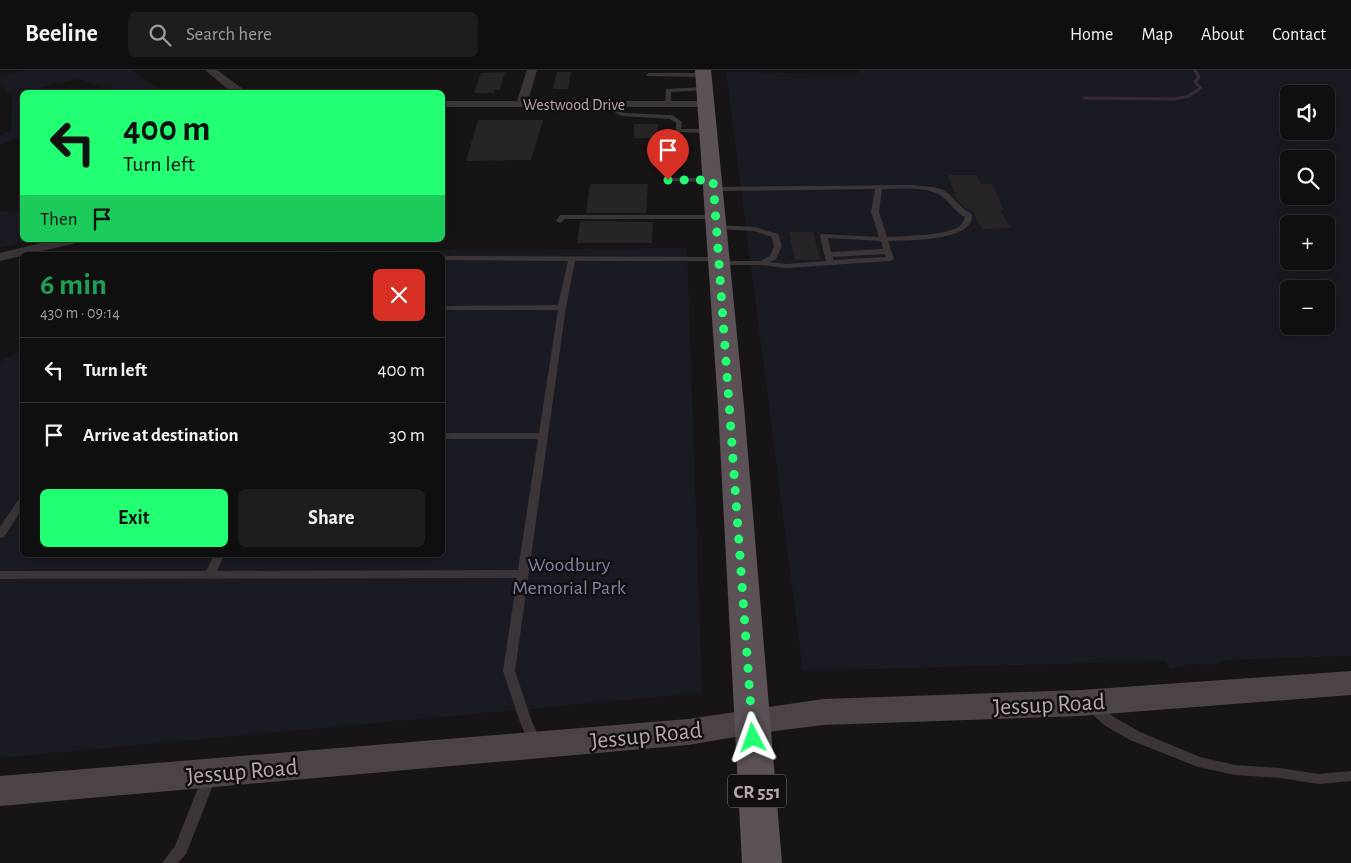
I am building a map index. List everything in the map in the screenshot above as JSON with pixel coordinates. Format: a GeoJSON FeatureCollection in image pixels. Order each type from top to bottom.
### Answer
{"type":"FeatureCollection","features":[{"type":"Feature","properties":{"kind":"main road","name":"CR 551"},"geometry":{"type":"LineString","coordinates":[[704,85],[714,185],[762,863]]}},
{"type":"Feature","properties":{"kind":"street"},"geometry":{"type":"LineString","coordinates":[[210,70],[237,90]]}},
{"type":"Feature","properties":{"kind":"street"},"geometry":{"type":"LineString","coordinates":[[521,104],[532,70]]}},
{"type":"Feature","properties":{"kind":"street","name":"Westwood Drive"},"geometry":{"type":"LineString","coordinates":[[445,104],[668,104],[704,85]]}},
{"type":"Feature","properties":{"kind":"street"},"geometry":{"type":"LineString","coordinates":[[21,252],[62,242]]}},
{"type":"Feature","properties":{"kind":"street"},"geometry":{"type":"LineString","coordinates":[[0,257],[20,252]]}},
{"type":"Feature","properties":{"kind":"street","name":"Jessup Road"},"geometry":{"type":"LineString","coordinates":[[0,791],[688,732],[752,721],[823,712],[1087,703],[1351,683]]}},
{"type":"Feature","properties":{"kind":"lane"},"geometry":{"type":"LineString","coordinates":[[649,75],[667,83],[704,85]]}},
{"type":"Feature","properties":{"kind":"lane"},"geometry":{"type":"LineString","coordinates":[[667,83],[704,85]]}},
{"type":"Feature","properties":{"kind":"lane"},"geometry":{"type":"LineString","coordinates":[[667,83],[668,104]]}},
{"type":"Feature","properties":{"kind":"lane"},"geometry":{"type":"LineString","coordinates":[[613,104],[617,112],[624,115],[672,117],[679,122],[678,131],[709,131]]}},
{"type":"Feature","properties":{"kind":"lane"},"geometry":{"type":"LineString","coordinates":[[668,180],[714,185],[914,187],[944,193],[958,211],[969,216],[965,226],[956,231],[941,234],[884,239],[824,236],[829,259]]}},
{"type":"Feature","properties":{"kind":"lane"},"geometry":{"type":"LineString","coordinates":[[445,258],[719,261],[761,262],[786,266],[829,259],[890,259],[875,212],[879,188]]}},
{"type":"Feature","properties":{"kind":"lane"},"geometry":{"type":"LineString","coordinates":[[560,222],[563,217],[716,222],[775,236],[778,246],[773,258],[761,262]]}},
{"type":"Feature","properties":{"kind":"lane"},"geometry":{"type":"LineString","coordinates":[[537,746],[526,722],[510,672],[562,307],[572,258]]}},
{"type":"Feature","properties":{"kind":"lane"},"geometry":{"type":"LineString","coordinates":[[445,308],[562,307]]}},
{"type":"Feature","properties":{"kind":"lane"},"geometry":{"type":"LineString","coordinates":[[445,436],[544,436]]}},
{"type":"Feature","properties":{"kind":"lane"},"geometry":{"type":"LineString","coordinates":[[0,535],[20,505]]}},
{"type":"Feature","properties":{"kind":"lane"},"geometry":{"type":"LineString","coordinates":[[210,575],[218,557]]}},
{"type":"Feature","properties":{"kind":"lane"},"geometry":{"type":"LineString","coordinates":[[0,575],[524,574]]}},
{"type":"Feature","properties":{"kind":"lane"},"geometry":{"type":"LineString","coordinates":[[1087,703],[1109,721],[1135,736],[1198,762],[1235,770],[1280,773],[1319,779],[1351,776]]}},
{"type":"Feature","properties":{"kind":"lane"},"geometry":{"type":"LineString","coordinates":[[169,863],[181,850],[210,774]]}},
{"type":"Feature","properties":{"kind":"green space"},"geometry":{"type":"Polygon","coordinates":[[[31,70],[131,70],[160,90],[112,90],[77,79],[52,84],[39,90],[20,90],[20,138],[0,145],[0,135],[11,130],[12,96],[0,85],[0,74],[31,70]]]}},
{"type":"Feature","properties":{"kind":"green space"},"geometry":{"type":"Polygon","coordinates":[[[861,70],[1351,70],[1351,656],[1225,660],[1211,665],[1195,664],[1170,669],[1166,661],[803,671],[726,72],[856,74],[861,70]]]}},
{"type":"Feature","properties":{"kind":"green space"},"geometry":{"type":"Polygon","coordinates":[[[0,211],[20,212],[20,242],[25,242],[0,248],[0,211]]]}},
{"type":"Feature","properties":{"kind":"green space","name":"Woodbury Memorial Park"},"geometry":{"type":"Polygon","coordinates":[[[687,248],[702,693],[0,758],[0,362],[20,350],[20,557],[445,557],[445,252],[190,252],[687,248]]]}},
{"type":"Feature","properties":{"kind":"building"},"geometry":{"type":"Polygon","coordinates":[[[505,72],[500,90],[494,90],[494,93],[474,93],[481,73],[505,72]]]}},
{"type":"Feature","properties":{"kind":"building"},"geometry":{"type":"Polygon","coordinates":[[[557,72],[571,72],[568,89],[553,89],[557,72]]]}},
{"type":"Feature","properties":{"kind":"building"},"geometry":{"type":"Polygon","coordinates":[[[478,120],[543,120],[531,160],[466,161],[478,120]]]}},
{"type":"Feature","properties":{"kind":"building"},"geometry":{"type":"Polygon","coordinates":[[[634,124],[658,124],[658,138],[634,138],[634,124]]]}},
{"type":"Feature","properties":{"kind":"building"},"geometry":{"type":"Polygon","coordinates":[[[948,175],[977,175],[981,184],[992,184],[1004,210],[1000,210],[1011,228],[982,229],[972,210],[965,208],[956,198],[948,175]]]}},
{"type":"Feature","properties":{"kind":"building"},"geometry":{"type":"Polygon","coordinates":[[[590,184],[648,184],[646,213],[586,213],[590,184]]]}},
{"type":"Feature","properties":{"kind":"building"},"geometry":{"type":"Polygon","coordinates":[[[580,222],[653,222],[652,243],[577,243],[580,222]]]}},
{"type":"Feature","properties":{"kind":"building"},"geometry":{"type":"Polygon","coordinates":[[[789,232],[813,232],[820,259],[795,260],[789,232]]]}},
{"type":"Feature","properties":{"kind":"waterway"},"geometry":{"type":"LineString","coordinates":[[1084,98],[1174,99],[1189,96],[1201,88],[1195,82],[1199,77],[1195,70]]}},
{"type":"Feature","properties":{"kind":"route"},"geometry":{"type":"LineString","coordinates":[[668,180],[713,180],[731,406],[753,738]]}}]}
